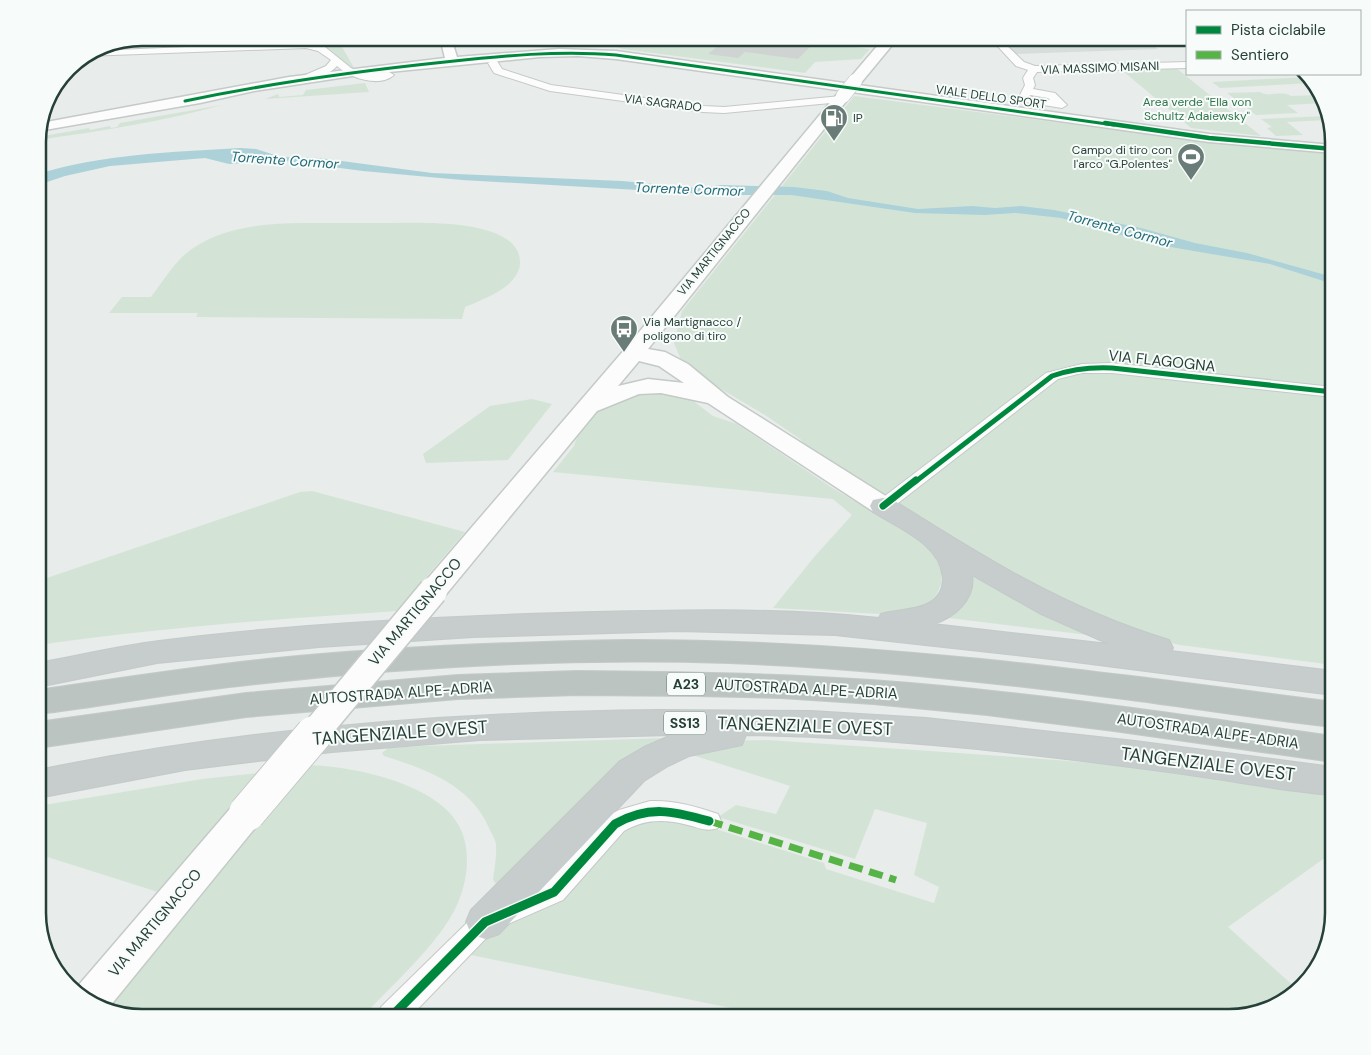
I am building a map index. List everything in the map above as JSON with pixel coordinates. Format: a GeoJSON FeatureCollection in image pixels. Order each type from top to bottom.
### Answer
{"type":"FeatureCollection","features":[{"type":"Feature","properties":{"kind":"highway"},"geometry":{"type":"LineString","coordinates":[[883,506],[1039,601],[1075,619],[1108,633],[1178,654],[1274,675]]}},
{"type":"Feature","properties":{"kind":"highway"},"geometry":{"type":"LineString","coordinates":[[835,624],[914,619],[941,609],[954,594],[958,576],[949,557],[935,539]]}},
{"type":"Feature","properties":{"kind":"highway"},"geometry":{"type":"LineString","coordinates":[[46,673],[157,652],[338,634],[595,621],[718,620],[835,624],[1325,682]]}},
{"type":"Feature","properties":{"kind":"highway","name":"AUTOSTRADA ALPE-ADRIA"},"geometry":{"type":"LineString","coordinates":[[46,701],[208,677],[394,661],[518,654],[728,652],[827,657],[953,667],[1325,714]]}},
{"type":"Feature","properties":{"kind":"highway","name":"AUTOSTRADA ALPE-ADRIA"},"geometry":{"type":"LineString","coordinates":[[46,734],[246,705],[458,687],[577,683],[696,684],[782,686],[968,701],[1114,718],[1325,748]]}},
{"type":"Feature","properties":{"kind":"highway","name":"TANGENZIALE OVEST"},"geometry":{"type":"LineString","coordinates":[[46,782],[89,773],[226,750],[365,734],[526,724],[723,722],[872,727],[1055,745],[1325,780]]}},
{"type":"Feature","properties":{"kind":"highway"},"geometry":{"type":"LineString","coordinates":[[485,922],[632,771],[655,755],[678,746],[712,738],[872,727]]}},
{"type":"Feature","properties":{"kind":"main road","name":"VIA MARTIGNACCO"},"geometry":{"type":"LineString","coordinates":[[94,996],[633,354],[742,217],[884,46]]}},
{"type":"Feature","properties":{"kind":"main road","name":"VIA MARTIGNACCO"},"geometry":{"type":"LineString","coordinates":[[672,306],[666,328],[666,342],[672,357],[680,369]]}},
{"type":"Feature","properties":{"kind":"main road","name":"VIA MARTIGNACCO"},"geometry":{"type":"LineString","coordinates":[[633,354],[657,357],[680,369],[720,402]]}},
{"type":"Feature","properties":{"kind":"main road","name":"VIA MARTIGNACCO"},"geometry":{"type":"LineString","coordinates":[[633,354],[641,363],[720,402],[883,506]]}},
{"type":"Feature","properties":{"kind":"main road","name":"VIA MARTIGNACCO"},"geometry":{"type":"LineString","coordinates":[[586,409],[630,389],[654,385],[674,387],[720,402]]}},
{"type":"Feature","properties":{"kind":"street"},"geometry":{"type":"LineString","coordinates":[[109,53],[258,46]]}},
{"type":"Feature","properties":{"kind":"street"},"geometry":{"type":"LineString","coordinates":[[310,46],[321,48],[351,72],[363,76],[389,75]]}},
{"type":"Feature","properties":{"kind":"street"},"geometry":{"type":"LineString","coordinates":[[448,46],[453,65]]}},
{"type":"Feature","properties":{"kind":"street"},"geometry":{"type":"LineString","coordinates":[[538,56],[571,46]]}},
{"type":"Feature","properties":{"kind":"street"},"geometry":{"type":"LineString","coordinates":[[558,53],[575,46]]}},
{"type":"Feature","properties":{"kind":"street"},"geometry":{"type":"LineString","coordinates":[[586,46],[586,48],[600,53]]}},
{"type":"Feature","properties":{"kind":"street","name":"VIA MASSIMO MISANI"},"geometry":{"type":"LineString","coordinates":[[1002,46],[1020,64],[1034,70],[1186,64]]}},
{"type":"Feature","properties":{"kind":"street","name":"VIALE DELLO SPORT"},"geometry":{"type":"LineString","coordinates":[[453,65],[493,63],[558,53],[600,53],[1192,136],[1325,148]]}},
{"type":"Feature","properties":{"kind":"street","name":"VIALE DELLO SPORT"},"geometry":{"type":"LineString","coordinates":[[453,65],[538,56],[586,56],[646,60]]}},
{"type":"Feature","properties":{"kind":"street"},"geometry":{"type":"LineString","coordinates":[[307,78],[330,68],[336,63],[336,60]]}},
{"type":"Feature","properties":{"kind":"street","name":"VIA SAGRADO"},"geometry":{"type":"LineString","coordinates":[[493,63],[498,71],[550,88],[703,109],[724,110],[842,97]]}},
{"type":"Feature","properties":{"kind":"street"},"geometry":{"type":"LineString","coordinates":[[48,126],[185,102],[307,78],[351,72],[453,65]]}},
{"type":"Feature","properties":{"kind":"street"},"geometry":{"type":"LineString","coordinates":[[185,102],[453,65]]}},
{"type":"Feature","properties":{"kind":"street"},"geometry":{"type":"LineString","coordinates":[[1027,91],[1030,85],[1028,78],[1034,70]]}},
{"type":"Feature","properties":{"kind":"street","name":"VIA FLAGOGNA"},"geometry":{"type":"LineString","coordinates":[[883,506],[1052,376],[1062,372],[1089,368],[1112,368],[1325,391]]}},
{"type":"Feature","properties":{"kind":"street"},"geometry":{"type":"LineString","coordinates":[[400,1009],[485,922],[554,892],[616,824],[625,818],[637,812],[660,809],[709,820]]}},
{"type":"Feature","properties":{"kind":"shaded area"},"geometry":{"type":"Polygon","coordinates":[[[1006,46],[1154,46],[1158,49],[1014,54],[1006,46]]]}},
{"type":"Feature","properties":{"kind":"green space"},"geometry":{"type":"Polygon","coordinates":[[[136,46],[157,46],[157,48],[121,49],[136,46]]]}},
{"type":"Feature","properties":{"kind":"green space"},"geometry":{"type":"Polygon","coordinates":[[[322,46],[342,46],[354,68],[350,68],[322,46]]]}},
{"type":"Feature","properties":{"kind":"green space"},"geometry":{"type":"Polygon","coordinates":[[[614,46],[846,46],[870,49],[861,59],[815,62],[805,73],[622,49],[614,46]]]}},
{"type":"Feature","properties":{"kind":"green space","name":"Area verde \"Ella von Schultz Adaiewsky\""},"geometry":{"type":"Polygon","coordinates":[[[1176,68],[1261,136],[1191,128],[1123,71],[1176,68]]]}},
{"type":"Feature","properties":{"kind":"green space"},"geometry":{"type":"Polygon","coordinates":[[[1300,77],[1305,83],[1220,88],[1212,82],[1300,77]]]}},
{"type":"Feature","properties":{"kind":"green space"},"geometry":{"type":"Polygon","coordinates":[[[365,83],[369,92],[265,99],[278,94],[279,97],[303,95],[306,90],[365,83]]]}},
{"type":"Feature","properties":{"kind":"green space"},"geometry":{"type":"Polygon","coordinates":[[[1260,92],[1291,96],[1312,95],[1316,103],[1287,105],[1298,113],[1256,115],[1227,93],[1260,92]]]}},
{"type":"Feature","properties":{"kind":"green space"},"geometry":{"type":"Polygon","coordinates":[[[854,96],[1215,143],[1325,152],[1325,664],[1180,645],[1145,637],[1061,604],[819,459],[800,439],[765,415],[684,367],[674,343],[682,311],[854,96]]]}},
{"type":"Feature","properties":{"kind":"green space"},"geometry":{"type":"Polygon","coordinates":[[[222,105],[153,121],[107,129],[46,139],[46,136],[89,128],[90,130],[110,126],[111,128],[117,127],[120,123],[222,105]]]}},
{"type":"Feature","properties":{"kind":"green space"},"geometry":{"type":"Polygon","coordinates":[[[1321,116],[1322,120],[1287,122],[1303,135],[1276,136],[1267,128],[1272,127],[1261,119],[1321,116]]]}},
{"type":"Feature","properties":{"kind":"green space"},"geometry":{"type":"Polygon","coordinates":[[[303,223],[440,223],[463,225],[485,230],[503,237],[516,248],[520,263],[514,279],[499,291],[465,307],[462,319],[196,317],[198,313],[109,313],[122,297],[151,297],[182,257],[208,239],[223,233],[255,226],[303,223]]]}},
{"type":"Feature","properties":{"kind":"green space"},"geometry":{"type":"Polygon","coordinates":[[[649,389],[688,397],[713,416],[737,424],[831,487],[911,535],[926,546],[935,557],[941,569],[941,584],[937,594],[929,603],[900,613],[880,614],[773,608],[815,556],[852,515],[833,499],[553,472],[574,446],[580,428],[589,417],[601,408],[649,389]]]}},
{"type":"Feature","properties":{"kind":"green space"},"geometry":{"type":"Polygon","coordinates":[[[532,399],[552,404],[508,460],[426,463],[423,454],[490,406],[532,399]]]}},
{"type":"Feature","properties":{"kind":"green space"},"geometry":{"type":"Polygon","coordinates":[[[312,491],[465,532],[397,611],[217,625],[46,644],[46,578],[300,492],[312,491]]]}},
{"type":"Feature","properties":{"kind":"green space"},"geometry":{"type":"Polygon","coordinates":[[[967,567],[1088,635],[941,617],[967,567]]]}},
{"type":"Feature","properties":{"kind":"green space"},"geometry":{"type":"Polygon","coordinates":[[[665,738],[497,885],[493,880],[496,854],[495,841],[481,813],[471,800],[459,790],[430,773],[384,756],[382,753],[388,748],[422,746],[665,738]]]}},
{"type":"Feature","properties":{"kind":"green space"},"geometry":{"type":"Polygon","coordinates":[[[768,740],[981,754],[1192,773],[1325,789],[1325,858],[1228,927],[1292,985],[1282,993],[1259,1004],[1228,1009],[736,1009],[471,955],[494,930],[559,903],[624,830],[641,818],[684,819],[824,863],[826,869],[934,903],[939,887],[914,875],[927,823],[875,809],[855,859],[718,817],[736,805],[776,814],[790,786],[683,752],[730,741],[768,740]]]}},
{"type":"Feature","properties":{"kind":"green space"},"geometry":{"type":"Polygon","coordinates":[[[303,765],[343,768],[388,779],[410,787],[430,797],[446,809],[458,824],[465,843],[467,864],[464,886],[457,905],[427,949],[370,1009],[142,1009],[130,1008],[106,1001],[303,765]]]}},
{"type":"Feature","properties":{"kind":"green space"},"geometry":{"type":"Polygon","coordinates":[[[259,773],[158,892],[46,857],[46,805],[202,779],[259,773]]]}},
{"type":"Feature","properties":{"kind":"water","name":"Torrente Cormor"},"geometry":{"type":"Polygon","coordinates":[[[256,149],[281,157],[319,158],[432,173],[622,181],[696,188],[722,185],[794,187],[827,191],[848,198],[918,209],[1021,206],[1054,210],[1141,228],[1195,243],[1247,253],[1325,275],[1325,281],[1270,264],[1153,244],[1061,218],[1015,213],[985,215],[915,213],[791,195],[725,195],[462,180],[363,171],[286,161],[229,164],[205,158],[110,166],[46,182],[46,172],[63,167],[113,158],[189,151],[256,149]]]}},
{"type":"Feature","properties":{"kind":"building"},"geometry":{"type":"Polygon","coordinates":[[[718,46],[811,46],[798,59],[745,52],[738,58],[708,54],[718,46]]]}},
{"type":"Feature","properties":{"kind":"marked path"},"geometry":{"type":"LineString","coordinates":[[709,821],[896,880]]}},
{"type":"Feature","properties":{"kind":"cycle path"},"geometry":{"type":"LineString","coordinates":[[185,101],[289,81],[394,67],[540,54],[597,53],[1209,138],[1325,148]]}},
{"type":"Feature","properties":{"kind":"cycle path"},"geometry":{"type":"LineString","coordinates":[[883,506],[1052,376],[1067,371],[1089,368],[1112,368],[1325,391]]}},
{"type":"Feature","properties":{"kind":"cycle path"},"geometry":{"type":"LineString","coordinates":[[399,1009],[485,922],[554,892],[615,824],[639,813],[661,810],[709,821]]}},
{"type":"Feature","properties":{"kind":"place","name":"IP"},"geometry":{"type":"Point","coordinates":[834,142]}},
{"type":"Feature","properties":{"kind":"place","name":"Campo di tiro con l'arco \"G.Polentes\""},"geometry":{"type":"Point","coordinates":[1191,181]}},
{"type":"Feature","properties":{"kind":"place","name":"Via Martignacco / poligono di tiro"},"geometry":{"type":"Point","coordinates":[624,353]}}]}
